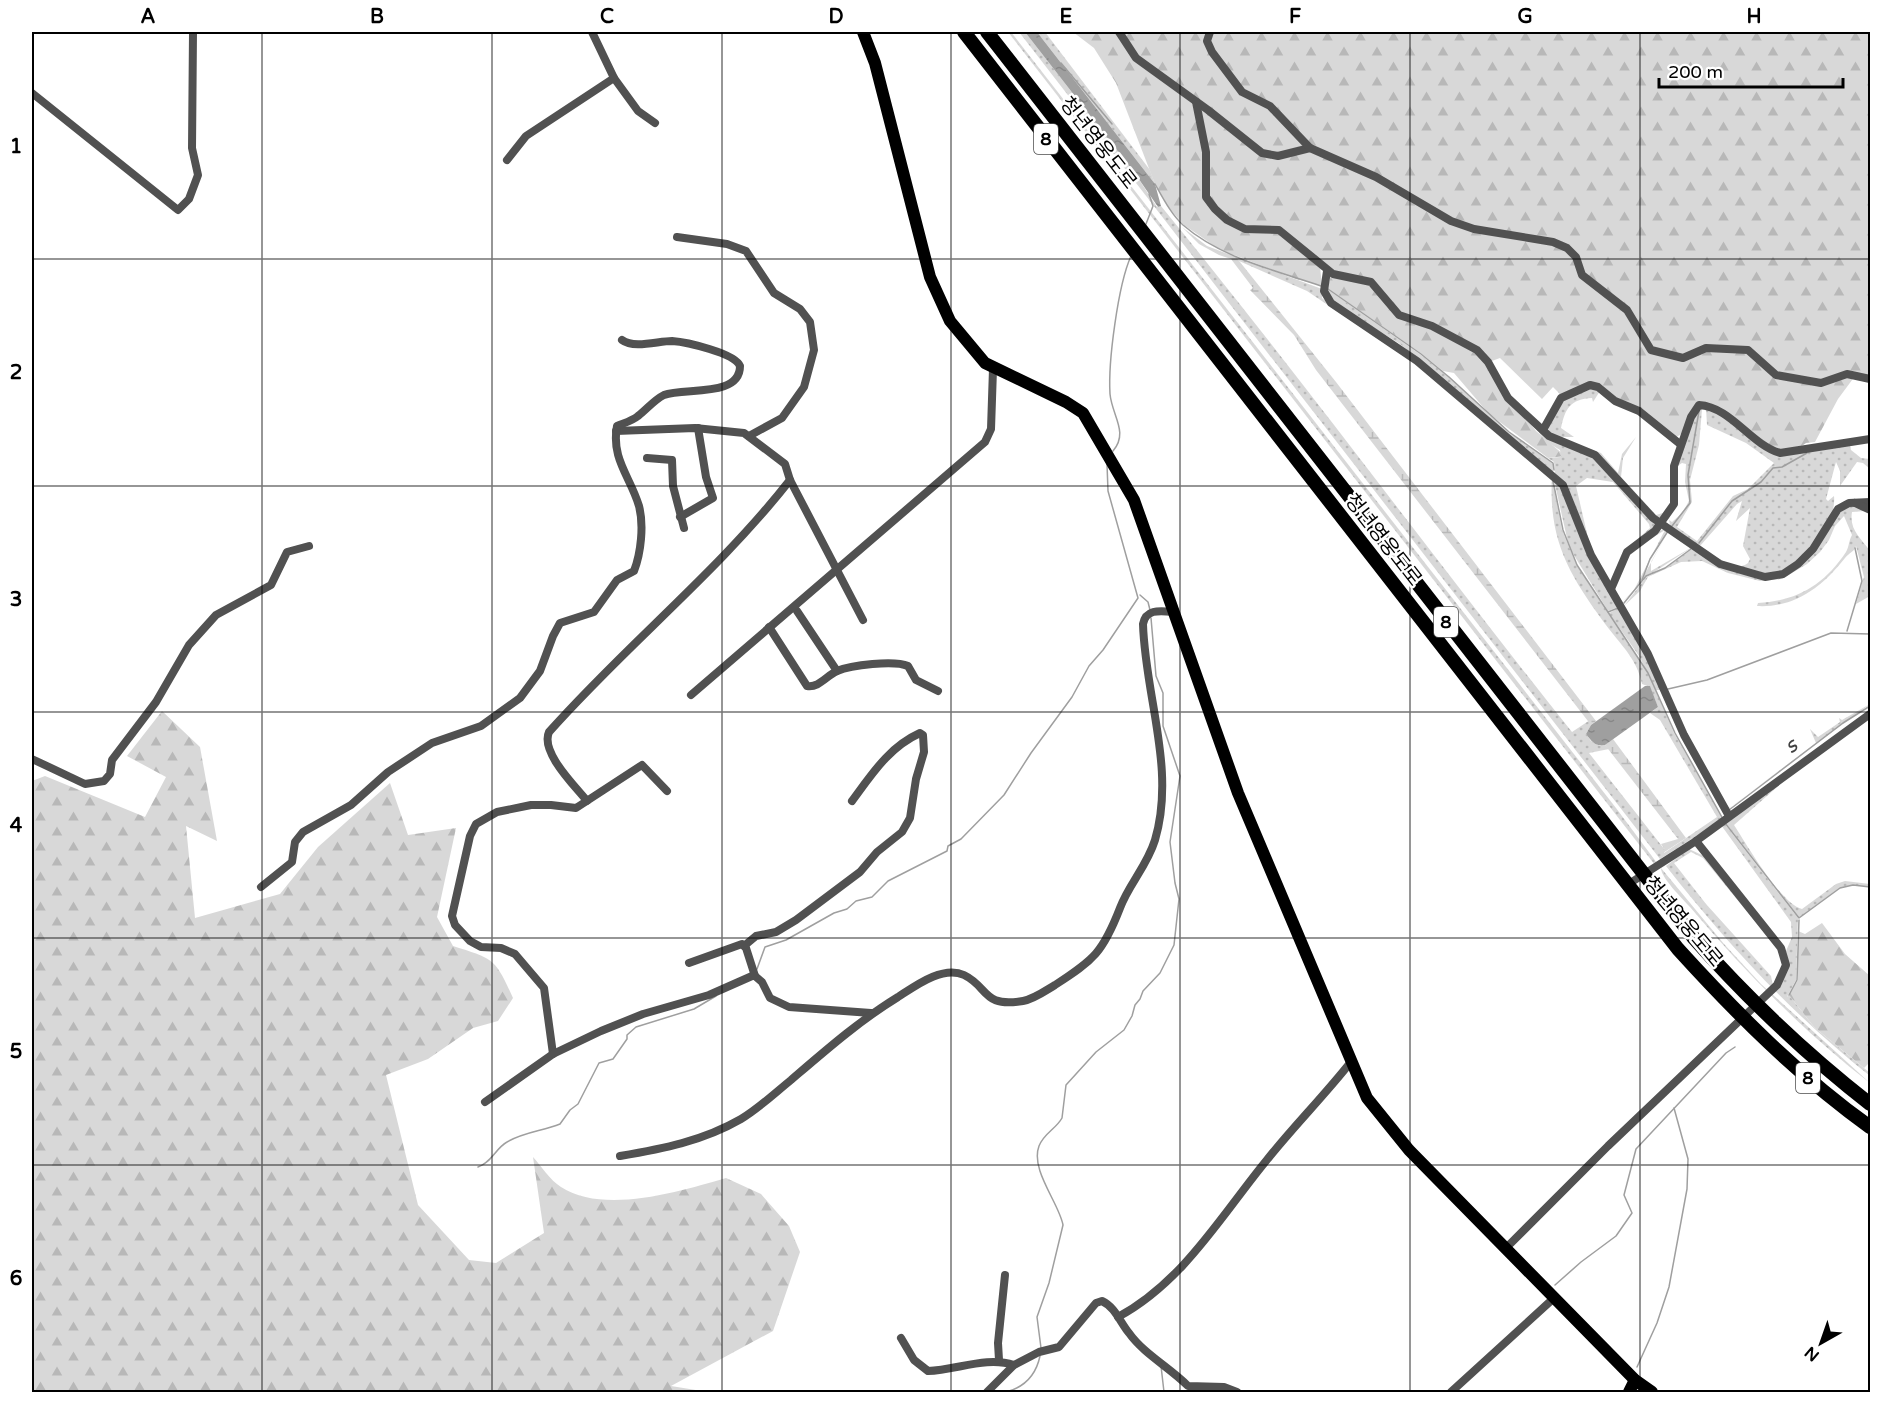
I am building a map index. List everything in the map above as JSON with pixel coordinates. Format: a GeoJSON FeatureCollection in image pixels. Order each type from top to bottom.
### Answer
{"type":"FeatureCollection","features":[{"type":"Feature","properties":{"kind":"highway","name":"청년영웅도로"},"geometry":{"type":"LineString","coordinates":[[964,32],[1678,949],[1749,1025],[1825,1093],[1870,1127]]}},
{"type":"Feature","properties":{"kind":"highway","name":"청년영웅도로"},"geometry":{"type":"LineString","coordinates":[[987,32],[1693,937],[1763,1012],[1798,1045],[1870,1104]]}},
{"type":"Feature","properties":{"kind":"main road"},"geometry":{"type":"LineString","coordinates":[[863,32],[875,63],[937,297],[963,340],[993,369],[1076,407],[1089,420],[1111,459],[1146,528],[1238,793],[1350,1063],[1367,1098],[1383,1120],[1554,1298],[1635,1380],[1652,1392]]}},
{"type":"Feature","properties":{"kind":"main road"},"geometry":{"type":"LineString","coordinates":[[1629,1392],[1635,1380]]}},
{"type":"Feature","properties":{"kind":"street"},"geometry":{"type":"LineString","coordinates":[[32,93],[178,210],[189,199],[198,175],[192,148],[193,32]]}},
{"type":"Feature","properties":{"kind":"street"},"geometry":{"type":"LineString","coordinates":[[592,32],[614,78],[638,111],[655,123]]}},
{"type":"Feature","properties":{"kind":"street"},"geometry":{"type":"LineString","coordinates":[[1119,32],[1136,58],[1262,153],[1278,156],[1310,148]]}},
{"type":"Feature","properties":{"kind":"street"},"geometry":{"type":"LineString","coordinates":[[1210,32],[1208,41],[1212,52],[1242,92],[1270,106],[1310,148],[1376,177],[1451,221],[1474,229],[1553,242],[1568,248],[1576,257],[1582,275],[1627,310],[1651,350],[1683,358],[1706,348],[1748,350],[1776,375],[1821,383],[1847,374],[1870,379]]}},
{"type":"Feature","properties":{"kind":"street"},"geometry":{"type":"LineString","coordinates":[[507,160],[526,136],[614,78]]}},
{"type":"Feature","properties":{"kind":"street"},"geometry":{"type":"LineString","coordinates":[[1196,102],[1206,152],[1205,190],[1209,202],[1227,220],[1245,229],[1279,230],[1327,271],[1371,282],[1399,315],[1432,326],[1477,350],[1488,363],[1508,398],[1543,430],[1556,441],[1595,455],[1647,512],[1720,564],[1748,573],[1774,577],[1798,564],[1820,540],[1838,509],[1854,502],[1870,502]]}},
{"type":"Feature","properties":{"kind":"street"},"geometry":{"type":"LineString","coordinates":[[677,237],[727,244],[746,250],[774,293],[800,309],[810,322],[814,350],[804,387],[782,418],[749,436]]}},
{"type":"Feature","properties":{"kind":"street"},"geometry":{"type":"LineString","coordinates":[[1327,271],[1323,291],[1330,303],[1417,361],[1563,485],[1591,555],[1648,654],[1684,735],[1727,818]]}},
{"type":"Feature","properties":{"kind":"street"},"geometry":{"type":"LineString","coordinates":[[261,887],[292,862],[295,842],[303,831],[346,808],[388,772],[432,743],[481,726],[520,698],[540,671],[560,624],[594,612],[617,580],[631,574],[639,551],[640,514],[618,458],[617,426],[635,418],[662,396],[722,387],[733,382],[740,370],[738,361],[733,357],[686,343],[631,343],[622,340]]}},
{"type":"Feature","properties":{"kind":"street"},"geometry":{"type":"LineString","coordinates":[[691,694],[988,438],[991,429],[993,369]]}},
{"type":"Feature","properties":{"kind":"street"},"geometry":{"type":"LineString","coordinates":[[1543,430],[1561,398],[1590,385],[1598,387],[1608,397],[1639,411],[1680,444]]}},
{"type":"Feature","properties":{"kind":"street"},"geometry":{"type":"LineString","coordinates":[[1611,589],[1627,552],[1661,523],[1674,504],[1672,474],[1680,444],[1694,410],[1699,405],[1719,412],[1767,448],[1780,453],[1870,439]]}},
{"type":"Feature","properties":{"kind":"street"},"geometry":{"type":"LineString","coordinates":[[680,517],[713,498],[706,477],[698,428]]}},
{"type":"Feature","properties":{"kind":"street"},"geometry":{"type":"LineString","coordinates":[[616,431],[698,428],[735,431],[749,436],[785,464],[790,480],[863,620]]}},
{"type":"Feature","properties":{"kind":"street"},"geometry":{"type":"LineString","coordinates":[[647,458],[672,460],[672,486],[684,528]]}},
{"type":"Feature","properties":{"kind":"street"},"geometry":{"type":"LineString","coordinates":[[586,801],[551,754],[547,742],[549,732],[604,672],[713,567],[790,480]]}},
{"type":"Feature","properties":{"kind":"street"},"geometry":{"type":"LineString","coordinates":[[1854,502],[1870,510]]}},
{"type":"Feature","properties":{"kind":"street"},"geometry":{"type":"LineString","coordinates":[[32,759],[85,784],[104,781],[110,774],[112,760],[156,702],[189,645],[216,615],[271,585],[287,552],[309,546]]}},
{"type":"Feature","properties":{"kind":"street"},"geometry":{"type":"LineString","coordinates":[[797,611],[837,671]]}},
{"type":"Feature","properties":{"kind":"street"},"geometry":{"type":"LineString","coordinates":[[620,1156],[682,1144],[740,1120],[871,1013],[927,980],[953,973],[966,976],[986,996],[997,1001],[1027,1000],[1094,959],[1108,937],[1125,896],[1142,872],[1155,839],[1161,809],[1162,778],[1143,624],[1148,614],[1175,612]]}},
{"type":"Feature","properties":{"kind":"street"},"geometry":{"type":"LineString","coordinates":[[769,627],[807,686],[815,686],[837,671],[876,664],[904,664],[911,669],[916,680],[938,691]]}},
{"type":"Feature","properties":{"kind":"street"},"geometry":{"type":"LineString","coordinates":[[1627,885],[1696,841],[1870,714]]}},
{"type":"Feature","properties":{"kind":"street"},"geometry":{"type":"LineString","coordinates":[[744,946],[756,936],[776,932],[796,920],[860,872],[877,852],[902,832],[910,818],[916,780],[924,752],[923,735],[920,732],[893,750],[875,769],[852,801]]}},
{"type":"Feature","properties":{"kind":"street"},"geometry":{"type":"LineString","coordinates":[[553,1054],[544,988],[520,958],[501,948],[475,945],[460,932],[452,916],[470,836],[476,824],[497,812],[542,804],[576,808],[642,765],[667,791]]}},
{"type":"Feature","properties":{"kind":"street"},"geometry":{"type":"LineString","coordinates":[[1506,1248],[1608,1146],[1777,985],[1786,965],[1781,948],[1696,841]]}},
{"type":"Feature","properties":{"kind":"street"},"geometry":{"type":"LineString","coordinates":[[689,963],[737,944],[744,946]]}},
{"type":"Feature","properties":{"kind":"street"},"geometry":{"type":"LineString","coordinates":[[744,946],[755,976],[762,982],[770,998],[789,1007],[871,1013]]}},
{"type":"Feature","properties":{"kind":"street"},"geometry":{"type":"LineString","coordinates":[[485,1102],[553,1054],[636,1017],[698,999],[755,976]]}},
{"type":"Feature","properties":{"kind":"street"},"geometry":{"type":"LineString","coordinates":[[1118,1317],[1143,1302],[1177,1273],[1278,1146],[1350,1063]]}},
{"type":"Feature","properties":{"kind":"street"},"geometry":{"type":"LineString","coordinates":[[999,1360],[998,1343],[1005,1275]]}},
{"type":"Feature","properties":{"kind":"street"},"geometry":{"type":"LineString","coordinates":[[1451,1392],[1554,1298]]}},
{"type":"Feature","properties":{"kind":"street"},"geometry":{"type":"LineString","coordinates":[[987,1392],[1014,1365],[1062,1344],[1099,1301],[1107,1303],[1141,1346],[1173,1370],[1188,1386],[1224,1387],[1237,1392]]}},
{"type":"Feature","properties":{"kind":"street"},"geometry":{"type":"LineString","coordinates":[[901,1338],[914,1360],[928,1371],[968,1367],[999,1360],[1014,1365]]}},
{"type":"Feature","properties":{"kind":"green space"},"geometry":{"type":"Polygon","coordinates":[[[1008,32],[1011,32],[1616,808],[1657,863],[1655,865],[1008,32]]]}},
{"type":"Feature","properties":{"kind":"green space"},"geometry":{"type":"Polygon","coordinates":[[[1019,32],[1025,32],[1134,172],[1157,207],[1161,206],[1213,271],[1572,732],[1590,720],[1591,725],[1586,734],[1591,741],[1600,746],[1605,745],[1609,749],[1589,753],[1665,850],[1664,853],[1717,817],[1660,720],[1650,713],[1658,707],[1650,687],[1642,684],[1633,661],[1573,576],[1558,540],[1552,500],[1552,477],[1562,530],[1577,566],[1648,673],[1674,733],[1723,819],[1660,859],[1019,32]]]}},
{"type":"Feature","properties":{"kind":"green space"},"geometry":{"type":"Polygon","coordinates":[[[1037,32],[1045,32],[1150,170],[1155,184],[1037,32]]]}},
{"type":"Feature","properties":{"kind":"green space"},"geometry":{"type":"Polygon","coordinates":[[[1073,32],[1117,32],[1128,51],[1192,102],[1202,137],[1205,198],[1245,230],[1274,230],[1320,266],[1322,286],[1296,279],[1219,249],[1184,225],[1169,208],[1155,184],[1116,83],[1094,48],[1073,32]]]}},
{"type":"Feature","properties":{"kind":"green space"},"geometry":{"type":"Polygon","coordinates":[[[1120,32],[1209,32],[1206,41],[1241,93],[1269,107],[1306,145],[1270,155],[1136,57],[1120,32]]]}},
{"type":"Feature","properties":{"kind":"green space"},"geometry":{"type":"Polygon","coordinates":[[[1211,32],[1870,32],[1870,377],[1854,373],[1826,381],[1777,374],[1758,356],[1712,347],[1688,357],[1652,349],[1638,324],[1583,274],[1572,251],[1452,220],[1311,147],[1271,105],[1248,94],[1210,46],[1211,32]]]}},
{"type":"Feature","properties":{"kind":"green space"},"geometry":{"type":"Polygon","coordinates":[[[1199,107],[1261,155],[1311,151],[1355,168],[1451,222],[1552,243],[1570,252],[1578,271],[1619,304],[1645,347],[1683,360],[1689,360],[1701,351],[1748,352],[1767,371],[1821,384],[1840,377],[1855,376],[1838,399],[1815,442],[1806,443],[1796,450],[1780,451],[1703,403],[1680,435],[1676,437],[1616,400],[1599,385],[1562,396],[1553,387],[1542,399],[1500,358],[1489,362],[1484,355],[1400,314],[1378,285],[1334,273],[1280,229],[1251,228],[1228,218],[1207,197],[1199,107]]]}},
{"type":"Feature","properties":{"kind":"green space"},"geometry":{"type":"Polygon","coordinates":[[[1182,227],[1207,246],[1236,257],[1336,382],[1596,721],[1591,725],[1316,370],[1294,335],[1250,290],[1253,288],[1231,259],[1199,244],[1182,227]]]}},
{"type":"Feature","properties":{"kind":"green space"},"geometry":{"type":"Polygon","coordinates":[[[1236,257],[1322,289],[1322,298],[1333,307],[1417,365],[1307,291],[1239,261],[1236,257]]]}},
{"type":"Feature","properties":{"kind":"green space"},"geometry":{"type":"Polygon","coordinates":[[[1331,276],[1365,281],[1392,309],[1476,352],[1536,431],[1565,456],[1548,458],[1489,414],[1454,373],[1443,371],[1327,288],[1331,276]]]}},
{"type":"Feature","properties":{"kind":"green space"},"geometry":{"type":"Polygon","coordinates":[[[1327,289],[1449,377],[1509,433],[1553,463],[1553,472],[1400,344],[1333,302],[1327,289]]]}},
{"type":"Feature","properties":{"kind":"green space"},"geometry":{"type":"Polygon","coordinates":[[[1590,387],[1600,391],[1593,402],[1592,398],[1578,400],[1570,406],[1564,415],[1561,428],[1574,437],[1563,437],[1562,439],[1601,453],[1618,473],[1622,454],[1636,437],[1623,458],[1621,477],[1656,515],[1666,512],[1659,518],[1657,518],[1607,464],[1548,433],[1549,423],[1556,409],[1574,394],[1590,387]]]}},
{"type":"Feature","properties":{"kind":"green space"},"geometry":{"type":"Polygon","coordinates":[[[1697,408],[1702,409],[1699,445],[1690,480],[1692,502],[1677,527],[1697,541],[1733,496],[1748,489],[1774,463],[1746,443],[1707,425],[1706,408],[1718,413],[1766,449],[1850,446],[1851,450],[1861,458],[1870,459],[1870,469],[1863,463],[1857,462],[1840,486],[1840,471],[1836,462],[1826,499],[1828,501],[1834,496],[1830,521],[1815,544],[1805,555],[1782,570],[1764,575],[1747,571],[1733,565],[1743,566],[1750,559],[1743,546],[1750,508],[1736,521],[1742,501],[1700,546],[1670,525],[1669,520],[1672,522],[1682,513],[1689,501],[1685,482],[1686,464],[1682,463],[1676,467],[1697,408]]]}},
{"type":"Feature","properties":{"kind":"green space"},"geometry":{"type":"Polygon","coordinates":[[[1521,412],[1548,437],[1589,453],[1657,524],[1620,561],[1625,550],[1650,528],[1649,524],[1613,482],[1587,478],[1576,486],[1589,542],[1567,484],[1555,473],[1554,462],[1548,458],[1561,457],[1560,450],[1547,442],[1521,412]]]}},
{"type":"Feature","properties":{"kind":"green space"},"geometry":{"type":"Polygon","coordinates":[[[1554,480],[1618,607],[1608,611],[1569,547],[1554,480]]]}},
{"type":"Feature","properties":{"kind":"green space"},"geometry":{"type":"Polygon","coordinates":[[[1850,504],[1865,511],[1852,512],[1852,524],[1870,551],[1870,596],[1856,604],[1864,577],[1856,546],[1827,578],[1807,594],[1784,603],[1757,606],[1758,603],[1772,602],[1797,595],[1819,582],[1838,564],[1846,552],[1852,535],[1844,516],[1835,526],[1820,552],[1807,564],[1782,579],[1760,581],[1728,573],[1702,561],[1681,562],[1648,577],[1640,591],[1624,606],[1644,580],[1642,580],[1637,588],[1621,603],[1634,590],[1650,559],[1642,579],[1651,563],[1651,571],[1694,546],[1645,578],[1665,568],[1695,547],[1748,574],[1791,572],[1837,514],[1850,504]]]}},
{"type":"Feature","properties":{"kind":"green space"},"geometry":{"type":"Polygon","coordinates":[[[1663,529],[1668,529],[1650,559],[1665,530],[1633,550],[1663,529]]]}},
{"type":"Feature","properties":{"kind":"green space"},"geometry":{"type":"Polygon","coordinates":[[[1619,608],[1636,637],[1661,690],[1656,690],[1639,656],[1609,613],[1619,608]]]}},
{"type":"Feature","properties":{"kind":"green space"},"geometry":{"type":"Polygon","coordinates":[[[1870,704],[1748,794],[1816,743],[1810,729],[1818,737],[1840,722],[1839,718],[1842,720],[1870,704]]]}},
{"type":"Feature","properties":{"kind":"green space"},"geometry":{"type":"Polygon","coordinates":[[[162,711],[200,747],[217,841],[186,826],[195,918],[280,894],[318,847],[390,783],[408,835],[456,828],[437,917],[453,946],[477,954],[497,967],[513,998],[498,1021],[473,1028],[428,1059],[386,1075],[418,1205],[469,1260],[496,1263],[544,1233],[533,1157],[549,1177],[561,1187],[579,1195],[599,1199],[643,1198],[726,1178],[761,1194],[789,1226],[800,1252],[773,1331],[671,1386],[708,1392],[32,1392],[32,781],[45,776],[145,817],[166,777],[127,756],[162,711]]]}},
{"type":"Feature","properties":{"kind":"green space"},"geometry":{"type":"Polygon","coordinates":[[[1613,739],[1686,838],[1663,853],[1665,850],[1661,844],[1678,839],[1605,745],[1613,739]]]}},
{"type":"Feature","properties":{"kind":"green space"},"geometry":{"type":"Polygon","coordinates":[[[1784,781],[1734,825],[1784,897],[1802,909],[1836,884],[1845,881],[1870,884],[1870,887],[1853,885],[1840,888],[1799,918],[1725,822],[1784,781]]]}},
{"type":"Feature","properties":{"kind":"green space"},"geometry":{"type":"Polygon","coordinates":[[[1724,823],[1798,918],[1796,980],[1787,997],[1789,995],[1814,1027],[1870,1073],[1870,1076],[1841,1052],[1787,1003],[1713,923],[1666,866],[1689,849],[1704,856],[1772,942],[1703,858],[1691,852],[1674,863],[1706,904],[1771,976],[1773,986],[1788,968],[1786,951],[1792,937],[1791,922],[1721,825],[1724,823]]]}},
{"type":"Feature","properties":{"kind":"green space"},"geometry":{"type":"Polygon","coordinates":[[[1661,868],[1724,944],[1761,984],[1870,1083],[1821,1043],[1753,978],[1672,888],[1661,868]]]}},
{"type":"Feature","properties":{"kind":"green space"},"geometry":{"type":"Polygon","coordinates":[[[1822,923],[1845,954],[1870,976],[1870,1062],[1864,1068],[1814,1027],[1789,995],[1798,980],[1798,931],[1805,934],[1822,923]]]}},
{"type":"Feature","properties":{"kind":"water"},"geometry":{"type":"Polygon","coordinates":[[[1025,32],[1037,32],[1155,184],[1161,206],[1158,207],[1134,172],[1025,32]]]}},
{"type":"Feature","properties":{"kind":"water"},"geometry":{"type":"Polygon","coordinates":[[[1645,686],[1650,686],[1658,707],[1605,745],[1592,741],[1586,734],[1591,725],[1645,686]]]}},
{"type":"Feature","properties":{"kind":"waterway"},"geometry":{"type":"LineString","coordinates":[[1061,63],[1112,124]]}},
{"type":"Feature","properties":{"kind":"waterway"},"geometry":{"type":"LineString","coordinates":[[1155,184],[1183,225],[1214,246],[1249,262],[1321,286]]}},
{"type":"Feature","properties":{"kind":"waterway"},"geometry":{"type":"LineString","coordinates":[[1146,224],[1153,206],[1149,194]]}},
{"type":"Feature","properties":{"kind":"waterway"},"geometry":{"type":"LineString","coordinates":[[1113,451],[1118,444],[1120,430],[1110,394],[1112,344],[1122,285],[1131,256]]}},
{"type":"Feature","properties":{"kind":"waterway"},"geometry":{"type":"LineString","coordinates":[[1328,289],[1421,354],[1509,432],[1553,463],[1554,470]]}},
{"type":"Feature","properties":{"kind":"waterway"},"geometry":{"type":"LineString","coordinates":[[1672,526],[1690,503],[1688,475],[1699,411]]}},
{"type":"Feature","properties":{"kind":"waterway"},"geometry":{"type":"LineString","coordinates":[[1699,543],[1732,501],[1761,482],[1773,468],[1782,467],[1807,453]]}},
{"type":"Feature","properties":{"kind":"waterway"},"geometry":{"type":"LineString","coordinates":[[757,969],[765,947],[786,940],[834,913],[847,909],[856,901],[872,897],[888,881],[947,851],[948,846],[961,839],[1004,795],[1072,697],[1089,666],[1103,650],[1138,598],[1108,491],[1107,464]]}},
{"type":"Feature","properties":{"kind":"waterway"},"geometry":{"type":"LineString","coordinates":[[1553,481],[1563,530],[1577,565],[1648,673],[1675,733],[1723,819]]}},
{"type":"Feature","properties":{"kind":"waterway"},"geometry":{"type":"LineString","coordinates":[[1642,580],[1650,559],[1668,531]]}},
{"type":"Feature","properties":{"kind":"waterway"},"geometry":{"type":"LineString","coordinates":[[1847,631],[1862,581],[1855,548]]}},
{"type":"Feature","properties":{"kind":"waterway"},"geometry":{"type":"LineString","coordinates":[[1624,603],[1646,576],[1665,568],[1691,549]]}},
{"type":"Feature","properties":{"kind":"waterway"},"geometry":{"type":"LineString","coordinates":[[1140,595],[1148,602],[1150,610]]}},
{"type":"Feature","properties":{"kind":"waterway"},"geometry":{"type":"LineString","coordinates":[[1608,612],[1618,608]]}},
{"type":"Feature","properties":{"kind":"waterway"},"geometry":{"type":"LineString","coordinates":[[1041,1348],[1037,1317],[1049,1283],[1063,1225],[1038,1165],[1039,1146],[1062,1118],[1066,1085],[1096,1052],[1124,1030],[1143,991],[1160,973],[1174,945],[1179,899],[1170,842],[1180,776],[1163,726],[1163,693],[1156,676],[1151,618]]}},
{"type":"Feature","properties":{"kind":"waterway"},"geometry":{"type":"LineString","coordinates":[[1668,689],[1707,680],[1831,633],[1870,634]]}},
{"type":"Feature","properties":{"kind":"waterway","name":"s"},"geometry":{"type":"LineString","coordinates":[[1729,810],[1843,723],[1870,706]]}},
{"type":"Feature","properties":{"kind":"waterway"},"geometry":{"type":"LineString","coordinates":[[1725,823],[1799,918],[1840,888],[1853,885],[1870,887]]}},
{"type":"Feature","properties":{"kind":"waterway"},"geometry":{"type":"LineString","coordinates":[[1789,995],[1797,980],[1799,920]]}},
{"type":"Feature","properties":{"kind":"waterway"},"geometry":{"type":"LineString","coordinates":[[478,1167],[507,1142],[560,1124],[570,1110],[578,1104],[599,1063],[613,1059],[627,1039],[627,1035],[636,1027],[694,1009],[716,996]]}},
{"type":"Feature","properties":{"kind":"waterway"},"geometry":{"type":"LineString","coordinates":[[1555,1285],[1616,1236],[1632,1213],[1624,1195],[1636,1149],[1726,1053],[1735,1047]]}},
{"type":"Feature","properties":{"kind":"waterway"},"geometry":{"type":"LineString","coordinates":[[1637,1367],[1657,1323],[1669,1287],[1687,1189],[1688,1159],[1674,1108]]}},
{"type":"Feature","properties":{"kind":"waterway"},"geometry":{"type":"LineString","coordinates":[[1006,1392],[1019,1387],[1029,1379],[1036,1369],[1040,1356]]}},
{"type":"Feature","properties":{"kind":"waterway"},"geometry":{"type":"LineString","coordinates":[[1161,1366],[1164,1392]]}}]}
